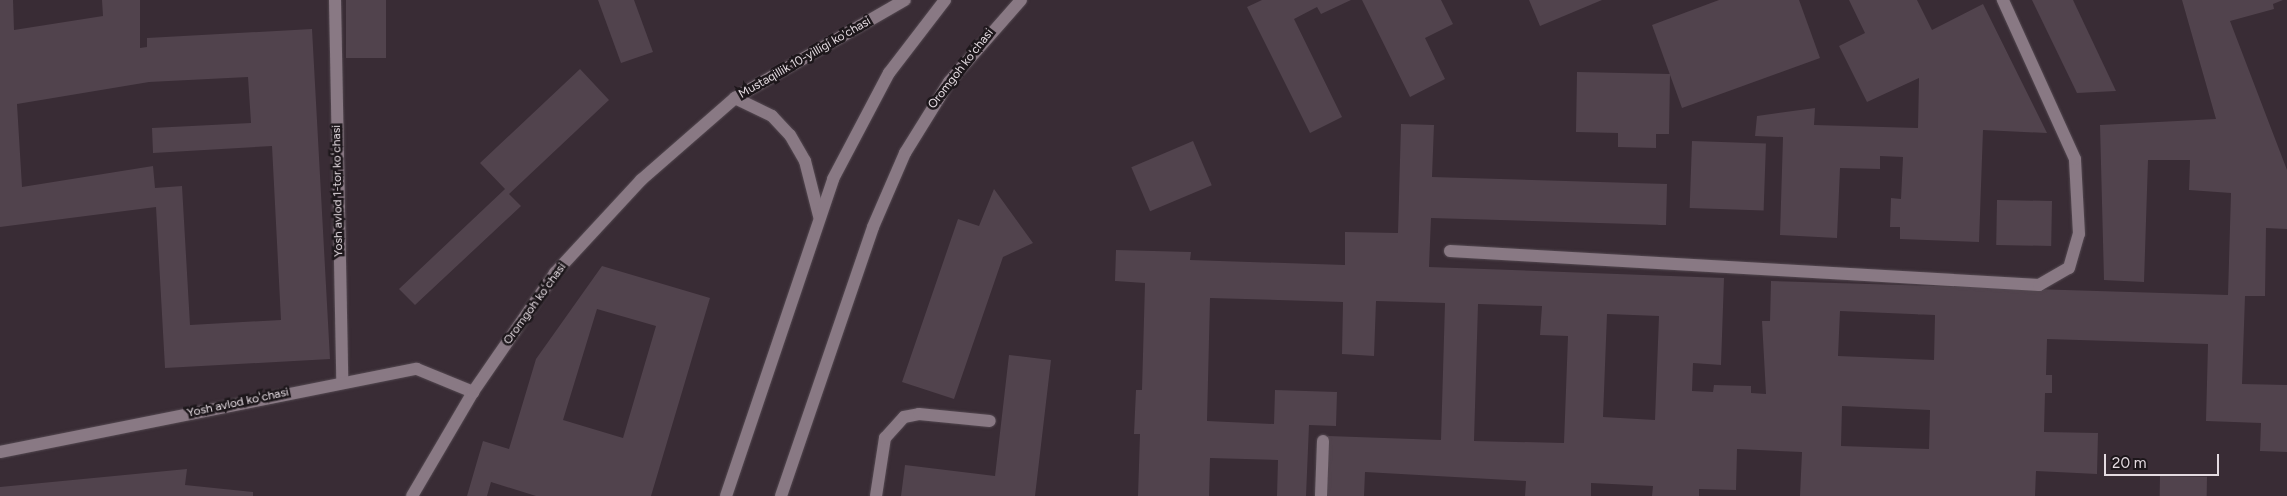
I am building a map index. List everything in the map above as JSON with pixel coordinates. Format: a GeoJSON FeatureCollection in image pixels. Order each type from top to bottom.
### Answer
{"type":"FeatureCollection","features":[{"type":"Feature","properties":{"kind":"street","name":"Yosh avlod 1-tor koʻchasi"},"geometry":{"type":"LineString","coordinates":[[334,0],[342,381]]}},
{"type":"Feature","properties":{"kind":"street","name":"Mustaqillik 10-yilligi ko'chasi"},"geometry":{"type":"LineString","coordinates":[[735,98],[905,0]]}},
{"type":"Feature","properties":{"kind":"street"},"geometry":{"type":"LineString","coordinates":[[726,496],[818,216],[868,108],[945,0]]}},
{"type":"Feature","properties":{"kind":"street","name":"Oromgoh koʻchasi"},"geometry":{"type":"LineString","coordinates":[[781,496],[873,227],[925,116],[975,50],[1020,0]]}},
{"type":"Feature","properties":{"kind":"street"},"geometry":{"type":"LineString","coordinates":[[1450,251],[2039,285],[2069,268],[2079,234],[2075,159],[2004,0]]}},
{"type":"Feature","properties":{"kind":"street","name":"Mustaqillik 10-yilligi ko'chasi"},"geometry":{"type":"LineString","coordinates":[[735,98],[772,116],[790,135],[805,161],[818,216]]}},
{"type":"Feature","properties":{"kind":"street","name":"Oromgoh koʻchasi"},"geometry":{"type":"LineString","coordinates":[[412,496],[472,392],[555,273],[641,180],[735,98]]}},
{"type":"Feature","properties":{"kind":"street","name":"Yosh avlod koʻchasi"},"geometry":{"type":"LineString","coordinates":[[0,452],[342,381],[417,369],[472,392]]}},
{"type":"Feature","properties":{"kind":"street"},"geometry":{"type":"LineString","coordinates":[[876,496],[885,438],[904,417],[919,414],[990,421]]}},
{"type":"Feature","properties":{"kind":"street"},"geometry":{"type":"LineString","coordinates":[[1321,496],[1323,441]]}},
{"type":"Feature","properties":{"kind":"building"},"geometry":{"type":"Polygon","coordinates":[[[0,0],[13,0],[14,30],[103,16],[102,0],[140,0],[140,48],[147,47],[147,38],[312,29],[330,359],[165,368],[156,207],[0,227],[0,0]],[[248,77],[149,82],[17,104],[22,187],[153,166],[155,188],[182,186],[190,325],[281,320],[272,146],[153,153],[152,128],[251,123],[248,77]]]}},
{"type":"Feature","properties":{"kind":"building"},"geometry":{"type":"Polygon","coordinates":[[[346,0],[386,0],[386,58],[346,58],[346,0]]]}},
{"type":"Feature","properties":{"kind":"building"},"geometry":{"type":"Polygon","coordinates":[[[598,0],[634,0],[653,52],[621,63],[598,0]]]}},
{"type":"Feature","properties":{"kind":"building"},"geometry":{"type":"Polygon","coordinates":[[[1262,0],[1351,0],[1321,14],[1317,7],[1294,19],[1342,117],[1310,133],[1247,7],[1262,0]]]}},
{"type":"Feature","properties":{"kind":"building"},"geometry":{"type":"Polygon","coordinates":[[[1362,0],[1441,0],[1453,24],[1425,38],[1445,79],[1410,97],[1362,0]]]}},
{"type":"Feature","properties":{"kind":"building"},"geometry":{"type":"Polygon","coordinates":[[[1529,0],[1602,0],[1540,26],[1529,0]]]}},
{"type":"Feature","properties":{"kind":"building"},"geometry":{"type":"Polygon","coordinates":[[[1719,0],[1799,0],[1820,58],[1682,108],[1652,25],[1719,0]]]}},
{"type":"Feature","properties":{"kind":"building"},"geometry":{"type":"Polygon","coordinates":[[[1849,0],[1917,0],[1932,30],[1983,4],[2047,133],[1983,130],[1979,242],[1900,239],[1900,227],[1890,227],[1891,198],[1901,199],[1903,157],[1880,156],[1880,169],[1840,168],[1837,238],[1780,235],[1783,137],[1755,136],[1757,116],[1815,108],[1814,125],[1918,128],[1919,78],[1867,102],[1839,46],[1865,33],[1849,0]]]}},
{"type":"Feature","properties":{"kind":"building"},"geometry":{"type":"Polygon","coordinates":[[[2032,0],[2073,0],[2116,91],[2077,93],[2032,0]]]}},
{"type":"Feature","properties":{"kind":"building"},"geometry":{"type":"Polygon","coordinates":[[[2182,0],[2283,0],[2273,4],[2274,9],[2230,21],[2287,170],[2287,229],[2266,228],[2265,296],[2245,296],[2242,384],[2287,385],[2287,452],[2260,451],[2261,423],[2206,421],[2208,344],[2047,339],[2046,375],[2052,375],[2052,393],[2045,393],[2044,432],[2098,433],[2097,474],[2036,471],[2035,496],[1800,496],[1802,452],[1737,449],[1736,490],[1699,489],[1699,496],[1652,496],[1653,486],[1591,483],[1591,496],[1525,496],[1526,481],[1365,472],[1364,496],[1326,496],[1328,436],[1441,440],[1445,303],[1376,301],[1374,356],[1342,354],[1343,302],[1210,298],[1207,421],[1274,424],[1275,390],[1337,392],[1336,426],[1309,425],[1306,496],[1277,496],[1278,460],[1210,458],[1209,496],[1138,496],[1140,434],[1134,434],[1136,390],[1142,390],[1145,283],[1115,281],[1116,250],[1191,252],[1190,260],[1345,265],[1345,232],[1398,233],[1401,124],[1434,125],[1432,177],[1667,184],[1666,225],[1431,218],[1429,267],[1724,278],[1721,365],[1693,363],[1692,391],[1713,392],[1714,385],[1751,386],[1751,393],[1766,394],[1762,321],[1770,321],[1771,281],[2228,295],[2231,193],[2189,190],[2190,160],[2148,160],[2144,282],[2104,280],[2100,125],[2216,119],[2182,0]],[[1478,304],[1474,441],[1564,443],[1568,336],[1540,335],[1542,306],[1478,304]],[[1840,311],[1838,356],[1934,360],[1935,315],[1840,311]],[[1607,314],[1603,417],[1655,420],[1659,316],[1607,314]],[[1842,406],[1841,446],[1929,449],[1930,410],[1842,406]]]}},
{"type":"Feature","properties":{"kind":"building"},"geometry":{"type":"Polygon","coordinates":[[[580,69],[609,100],[509,194],[521,206],[415,305],[399,289],[505,189],[480,163],[580,69]]]}},
{"type":"Feature","properties":{"kind":"building"},"geometry":{"type":"Polygon","coordinates":[[[1577,72],[1670,74],[1669,134],[1656,134],[1656,148],[1618,147],[1618,133],[1576,132],[1577,72]]]}},
{"type":"Feature","properties":{"kind":"building"},"geometry":{"type":"Polygon","coordinates":[[[1193,141],[1212,185],[1150,211],[1131,167],[1193,141]]]}},
{"type":"Feature","properties":{"kind":"building"},"geometry":{"type":"Polygon","coordinates":[[[1692,141],[1766,144],[1764,211],[1690,208],[1692,141]]]}},
{"type":"Feature","properties":{"kind":"building"},"geometry":{"type":"Polygon","coordinates":[[[994,189],[1033,243],[1003,257],[954,399],[902,382],[958,219],[979,226],[994,189]]]}},
{"type":"Feature","properties":{"kind":"building"},"geometry":{"type":"Polygon","coordinates":[[[1997,200],[2052,201],[2051,246],[1996,245],[1997,200]]]}},
{"type":"Feature","properties":{"kind":"building"},"geometry":{"type":"Polygon","coordinates":[[[602,266],[710,298],[651,496],[536,496],[491,482],[487,496],[467,496],[483,441],[509,449],[536,359],[602,266]],[[597,309],[563,420],[623,438],[656,326],[597,309]]]}},
{"type":"Feature","properties":{"kind":"building"},"geometry":{"type":"Polygon","coordinates":[[[1009,355],[1051,360],[1035,496],[901,496],[905,465],[995,476],[1009,355]]]}},
{"type":"Feature","properties":{"kind":"building"},"geometry":{"type":"Polygon","coordinates":[[[187,469],[185,485],[253,492],[253,496],[0,496],[0,487],[187,469]]]}},
{"type":"Feature","properties":{"kind":"building"},"geometry":{"type":"Polygon","coordinates":[[[2160,476],[2207,477],[2207,496],[2160,496],[2160,476]]]}}]}
